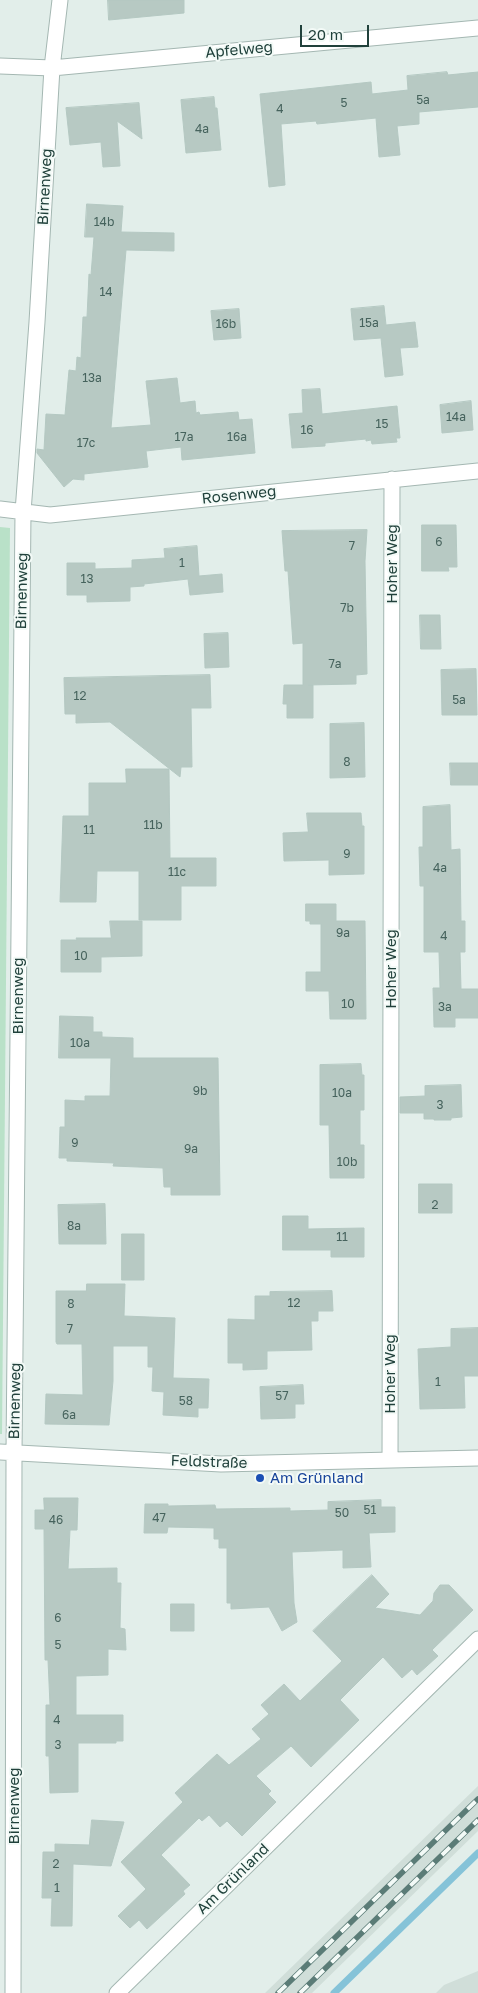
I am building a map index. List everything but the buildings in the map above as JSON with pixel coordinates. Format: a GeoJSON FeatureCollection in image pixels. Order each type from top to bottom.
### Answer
{"type":"FeatureCollection","features":[{"type":"Feature","properties":{"kind":"street","name":"Birnenweg"},"geometry":{"type":"LineString","coordinates":[[13,1993],[7,1799],[7,1452],[23,512],[37,322],[52,68],[60,0]]}},
{"type":"Feature","properties":{"kind":"street","name":"Apfelweg"},"geometry":{"type":"LineString","coordinates":[[0,66],[52,68],[478,28]]}},
{"type":"Feature","properties":{"kind":"street","name":"Rosenweg"},"geometry":{"type":"LineString","coordinates":[[0,510],[50,515],[478,471]]}},
{"type":"Feature","properties":{"kind":"street","name":"Hoher Weg"},"geometry":{"type":"LineString","coordinates":[[390,1460],[392,479]]}},
{"type":"Feature","properties":{"kind":"street","name":"Feldstraße"},"geometry":{"type":"LineString","coordinates":[[7,1452],[221,1464],[478,1458]]}},
{"type":"Feature","properties":{"kind":"street","name":"Am Grünland"},"geometry":{"type":"LineString","coordinates":[[117,1993],[478,1639]]}},
{"type":"Feature","properties":{"kind":"shaded area"},"geometry":{"type":"Polygon","coordinates":[[[478,1786],[478,1831],[312,1993],[265,1993],[478,1786]]]}},
{"type":"Feature","properties":{"kind":"shaded area"},"geometry":{"type":"Polygon","coordinates":[[[478,1971],[478,1993],[436,1993],[444,1985],[478,1971]]]}},
{"type":"Feature","properties":{"kind":"green space"},"geometry":{"type":"Polygon","coordinates":[[[0,527],[10,528],[2,1434],[0,1434],[0,527]]]}},
{"type":"Feature","properties":{"kind":"waterway"},"geometry":{"type":"LineString","coordinates":[[334,1993],[478,1853]]}},
{"type":"Feature","properties":{"kind":"railway"},"geometry":{"type":"LineString","coordinates":[[278,1993],[478,1799]]}},
{"type":"Feature","properties":{"kind":"railway"},"geometry":{"type":"LineString","coordinates":[[300,1993],[478,1820]]}},
{"type":"Feature","properties":{"kind":"place","name":"Am Grünland"},"geometry":{"type":"Point","coordinates":[260,1478]}}]}
